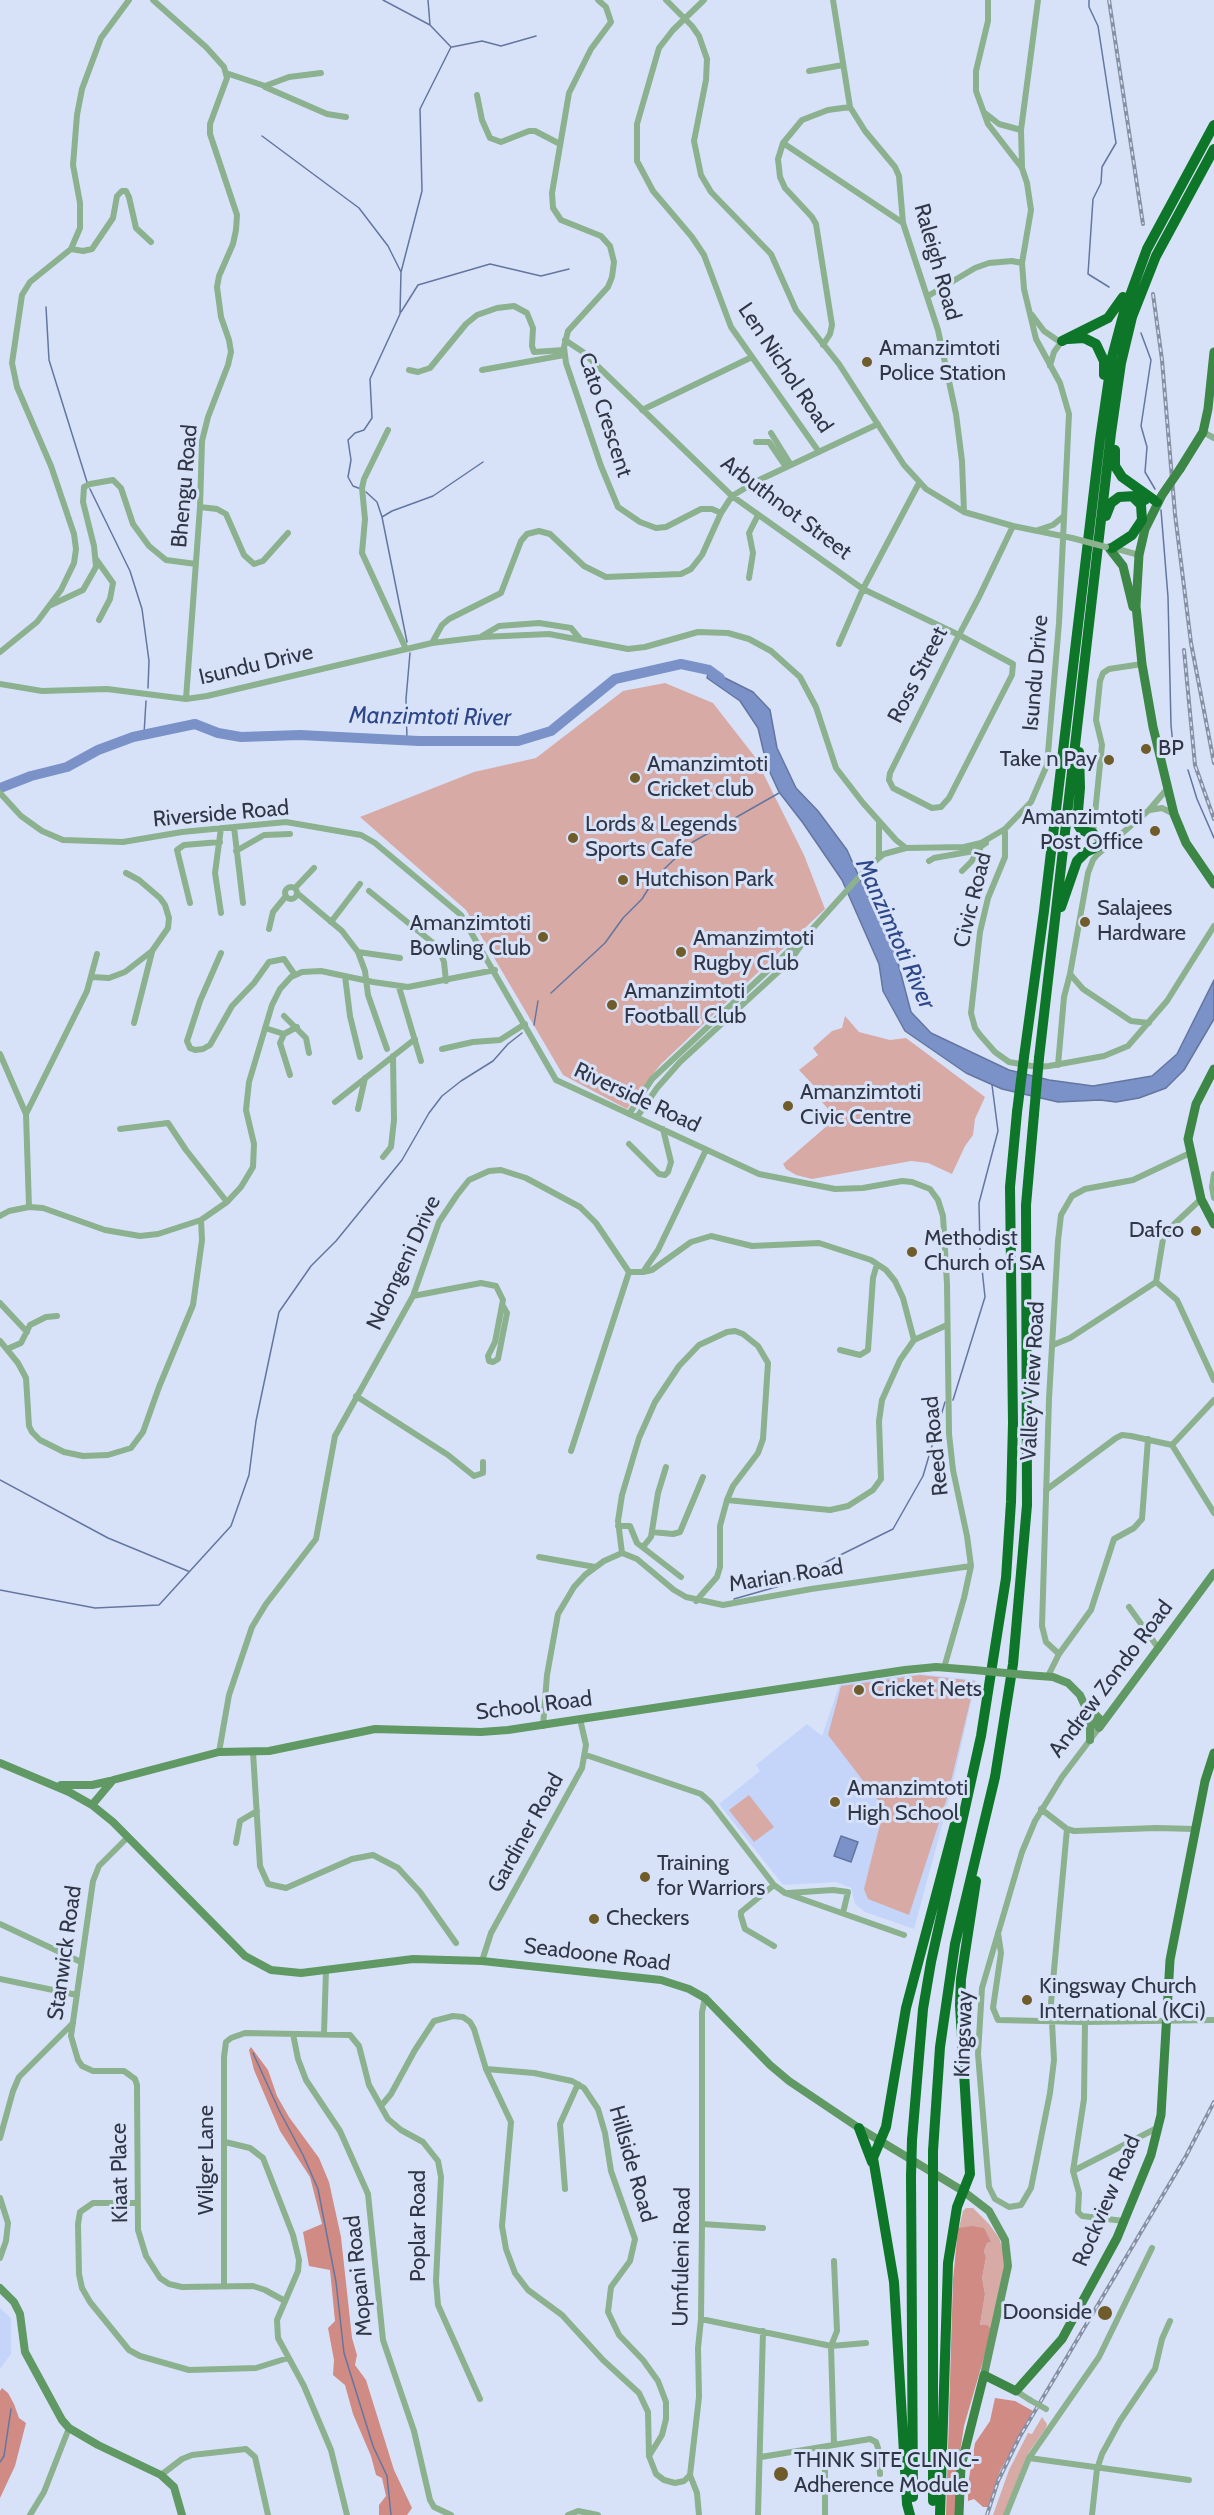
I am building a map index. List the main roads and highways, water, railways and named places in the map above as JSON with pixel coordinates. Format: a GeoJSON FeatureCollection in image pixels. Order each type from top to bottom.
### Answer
{"type":"FeatureCollection","features":[{"type":"Feature","properties":{"kind":"highway"},"geometry":{"type":"LineString","coordinates":[[1102,417],[1104,361],[1102,354],[1091,340],[1078,338],[1061,341],[1108,318],[1121,303],[1147,249],[1214,125]]}},
{"type":"Feature","properties":{"kind":"highway"},"geometry":{"type":"LineString","coordinates":[[933,2515],[933,2151],[936,2096],[946,2000],[955,1944],[1002,1739],[1013,1664],[1027,1505],[1026,1194],[1076,737],[1121,363],[1132,317],[1156,256],[1214,149]]}},
{"type":"Feature","properties":{"kind":"highway"},"geometry":{"type":"LineString","coordinates":[[911,2515],[911,2176],[918,2054],[926,1990],[974,1767],[1006,1578],[1011,1502],[1010,1187],[1017,1112],[1044,911],[1102,417],[1112,357],[1124,312],[1147,249]]}},
{"type":"Feature","properties":{"kind":"highway"},"geometry":{"type":"LineString","coordinates":[[1121,363],[1116,466],[1127,482],[1157,504]]}},
{"type":"Feature","properties":{"kind":"highway"},"geometry":{"type":"LineString","coordinates":[[1101,533],[1112,503],[1119,497],[1130,495],[1157,504]]}},
{"type":"Feature","properties":{"kind":"highway"},"geometry":{"type":"LineString","coordinates":[[1130,495],[1141,505],[1142,520]]}},
{"type":"Feature","properties":{"kind":"highway"},"geometry":{"type":"LineString","coordinates":[[1109,547],[1132,535],[1157,504]]}},
{"type":"Feature","properties":{"kind":"highway"},"geometry":{"type":"LineString","coordinates":[[1076,737],[1080,772],[1077,824],[1082,831],[1090,833]]}},
{"type":"Feature","properties":{"kind":"highway"},"geometry":{"type":"LineString","coordinates":[[1055,919],[1077,861],[1082,854],[1099,849]]}},
{"type":"Feature","properties":{"kind":"highway"},"geometry":{"type":"LineString","coordinates":[[873,2165],[875,2152],[882,2141],[909,1998],[967,1780],[974,1767]]}},
{"type":"Feature","properties":{"kind":"highway"},"geometry":{"type":"LineString","coordinates":[[940,2515],[948,2263],[954,2218],[970,2174],[960,1994],[976,1882],[975,1863]]}},
{"type":"Feature","properties":{"kind":"highway"},"geometry":{"type":"LineString","coordinates":[[859,2128],[867,2144],[873,2165],[894,2282],[907,2504],[911,2515]]}},
{"type":"Feature","properties":{"kind":"main road"},"geometry":{"type":"LineString","coordinates":[[1137,624],[1139,555],[1145,529],[1157,504],[1203,432],[1210,395],[1214,352]]}},
{"type":"Feature","properties":{"kind":"main road"},"geometry":{"type":"LineString","coordinates":[[1210,395],[1214,417]]}},
{"type":"Feature","properties":{"kind":"main road"},"geometry":{"type":"LineString","coordinates":[[1109,547],[1125,571],[1167,789],[1174,814],[1186,843],[1214,884]]}},
{"type":"Feature","properties":{"kind":"main road"},"geometry":{"type":"LineString","coordinates":[[1214,1069],[1193,1111],[1189,1133],[1190,1153],[1201,1199],[1214,1224]]}},
{"type":"Feature","properties":{"kind":"main road","name":"Rockview Road"},"geometry":{"type":"LineString","coordinates":[[959,2515],[961,2466],[984,2375],[1016,2391],[1070,2327],[1124,2221],[1151,2155],[1159,2126],[1170,1960],[1204,1781],[1214,1754]]}},
{"type":"Feature","properties":{"kind":"waterway"},"geometry":{"type":"LineString","coordinates":[[383,0],[430,25]]}},
{"type":"Feature","properties":{"kind":"waterway"},"geometry":{"type":"LineString","coordinates":[[361,489],[353,486],[348,477],[351,460],[348,440],[355,433],[364,430],[372,418],[370,379],[400,314],[401,272],[422,191],[420,109],[451,47],[430,25],[428,0]]}},
{"type":"Feature","properties":{"kind":"waterway"},"geometry":{"type":"LineString","coordinates":[[1089,0],[1089,7],[1098,26],[1116,143],[1102,167],[1101,183],[1093,199],[1088,274],[1109,287]]}},
{"type":"Feature","properties":{"kind":"waterway"},"geometry":{"type":"LineString","coordinates":[[452,47],[482,41],[501,46],[536,36]]}},
{"type":"Feature","properties":{"kind":"waterway"},"geometry":{"type":"LineString","coordinates":[[262,136],[359,208],[388,246],[401,272]]}},
{"type":"Feature","properties":{"kind":"waterway"},"geometry":{"type":"LineString","coordinates":[[401,312],[418,285],[490,264],[541,276],[569,269]]}},
{"type":"Feature","properties":{"kind":"waterway"},"geometry":{"type":"LineString","coordinates":[[46,307],[49,360],[87,482]]}},
{"type":"Feature","properties":{"kind":"waterway"},"geometry":{"type":"LineString","coordinates":[[1141,333],[1151,360],[1141,426],[1147,447],[1145,472],[1155,489]]}},
{"type":"Feature","properties":{"kind":"waterway"},"geometry":{"type":"LineString","coordinates":[[382,517],[433,496],[483,462]]}},
{"type":"Feature","properties":{"kind":"waterway"},"geometry":{"type":"LineString","coordinates":[[90,489],[130,571],[142,609],[149,661],[148,688]]}},
{"type":"Feature","properties":{"kind":"waterway"},"geometry":{"type":"LineString","coordinates":[[366,492],[377,502],[382,517],[407,642]]}},
{"type":"Feature","properties":{"kind":"waterway"},"geometry":{"type":"LineString","coordinates":[[1161,510],[1168,597],[1171,725],[1174,755]]}},
{"type":"Feature","properties":{"kind":"waterway"},"geometry":{"type":"LineString","coordinates":[[407,741],[406,699],[410,653]]}},
{"type":"Feature","properties":{"kind":"waterway","name":"Manzimtoti River"},"geometry":{"type":"LineString","coordinates":[[0,788],[31,776],[67,767],[98,750],[133,737],[195,724],[218,733],[241,737],[300,735],[419,741],[518,741],[551,731],[615,679],[681,664],[709,670],[720,678]]}},
{"type":"Feature","properties":{"kind":"waterway"},"geometry":{"type":"LineString","coordinates":[[144,734],[146,701]]}},
{"type":"Feature","properties":{"kind":"waterway"},"geometry":{"type":"LineString","coordinates":[[1188,770],[1197,799],[1214,838]]}},
{"type":"Feature","properties":{"kind":"waterway"},"geometry":{"type":"LineString","coordinates":[[551,993],[605,943],[623,918],[642,899],[655,878],[691,843],[779,793]]}},
{"type":"Feature","properties":{"kind":"waterway"},"geometry":{"type":"LineString","coordinates":[[534,1025],[538,1001]]}},
{"type":"Feature","properties":{"kind":"waterway"},"geometry":{"type":"LineString","coordinates":[[0,1590],[95,1608],[159,1605],[231,1526],[249,1475],[256,1421],[279,1312],[311,1266],[336,1241],[402,1160],[429,1113],[442,1096],[493,1061],[508,1044],[522,1033]]}},
{"type":"Feature","properties":{"kind":"waterway"},"geometry":{"type":"LineString","coordinates":[[953,1400],[985,1297],[980,1250],[979,1203],[998,1131],[992,1085]]}},
{"type":"Feature","properties":{"kind":"waterway"},"geometry":{"type":"LineString","coordinates":[[734,1599],[783,1585],[893,1529],[923,1476],[945,1402]]}},
{"type":"Feature","properties":{"kind":"waterway"},"geometry":{"type":"LineString","coordinates":[[0,1480],[108,1538],[188,1571]]}},
{"type":"Feature","properties":{"kind":"waterway"},"geometry":{"type":"LineString","coordinates":[[253,2053],[318,2189],[336,2282],[344,2353],[373,2446],[387,2476],[391,2515]]}},
{"type":"Feature","properties":{"kind":"waterway"},"geometry":{"type":"LineString","coordinates":[[0,2462],[4,2456],[11,2409]]}},
{"type":"Feature","properties":{"kind":"railway"},"geometry":{"type":"LineString","coordinates":[[1109,0],[1143,224]]}},
{"type":"Feature","properties":{"kind":"railway"},"geometry":{"type":"LineString","coordinates":[[1153,294],[1162,360],[1175,514],[1191,643],[1214,763]]}},
{"type":"Feature","properties":{"kind":"railway"},"geometry":{"type":"LineString","coordinates":[[1184,650],[1195,765],[1214,819]]}},
{"type":"Feature","properties":{"kind":"railway"},"geometry":{"type":"LineString","coordinates":[[987,2515],[998,2481],[1019,2438],[1186,2156],[1214,2102]]}},
{"type":"Feature","properties":{"kind":"place","name":"Amanzimtoti Police Station"},"geometry":{"type":"Point","coordinates":[867,362]}},
{"type":"Feature","properties":{"kind":"place","name":"BP"},"geometry":{"type":"Point","coordinates":[1146,749]}},
{"type":"Feature","properties":{"kind":"place","name":"Take n Pay"},"geometry":{"type":"Point","coordinates":[1109,760]}},
{"type":"Feature","properties":{"kind":"place","name":"Amanzimtoti Cricket club"},"geometry":{"type":"Point","coordinates":[635,778]}},
{"type":"Feature","properties":{"kind":"place","name":"Amanzimtoti Post Office"},"geometry":{"type":"Point","coordinates":[1155,831]}},
{"type":"Feature","properties":{"kind":"place","name":"Lords & Legends Sports Cafe"},"geometry":{"type":"Point","coordinates":[573,838]}},
{"type":"Feature","properties":{"kind":"place","name":"Hutchison Park"},"geometry":{"type":"Point","coordinates":[623,880]}},
{"type":"Feature","properties":{"kind":"place","name":"Salajees Hardware"},"geometry":{"type":"Point","coordinates":[1085,922]}},
{"type":"Feature","properties":{"kind":"place","name":"Amanzimtoti Bowling Club"},"geometry":{"type":"Point","coordinates":[543,937]}},
{"type":"Feature","properties":{"kind":"place","name":"Amanzimtoti Rugby Club"},"geometry":{"type":"Point","coordinates":[681,952]}},
{"type":"Feature","properties":{"kind":"place","name":"Amanzimtoti Football Club"},"geometry":{"type":"Point","coordinates":[612,1005]}},
{"type":"Feature","properties":{"kind":"place","name":"Amanzimtoti Civic Centre"},"geometry":{"type":"Point","coordinates":[788,1106]}},
{"type":"Feature","properties":{"kind":"place","name":"Dafco"},"geometry":{"type":"Point","coordinates":[1196,1231]}},
{"type":"Feature","properties":{"kind":"place","name":"Methodist Church of SA"},"geometry":{"type":"Point","coordinates":[912,1252]}},
{"type":"Feature","properties":{"kind":"place","name":"Cricket Nets"},"geometry":{"type":"Point","coordinates":[859,1690]}},
{"type":"Feature","properties":{"kind":"place","name":"Amanzimtoti High School"},"geometry":{"type":"Point","coordinates":[835,1802]}},
{"type":"Feature","properties":{"kind":"place","name":"Training for Warriors"},"geometry":{"type":"Point","coordinates":[645,1877]}},
{"type":"Feature","properties":{"kind":"place","name":"Checkers"},"geometry":{"type":"Point","coordinates":[594,1919]}},
{"type":"Feature","properties":{"kind":"place","name":"Kingsway Church International (KCi)"},"geometry":{"type":"Point","coordinates":[1027,2000]}},
{"type":"Feature","properties":{"kind":"place","name":"Doonside"},"geometry":{"type":"Point","coordinates":[1105,2313]}},
{"type":"Feature","properties":{"kind":"place","name":"THINK SITE CLINIC- Adherence Module"},"geometry":{"type":"Point","coordinates":[781,2474]}}]}
